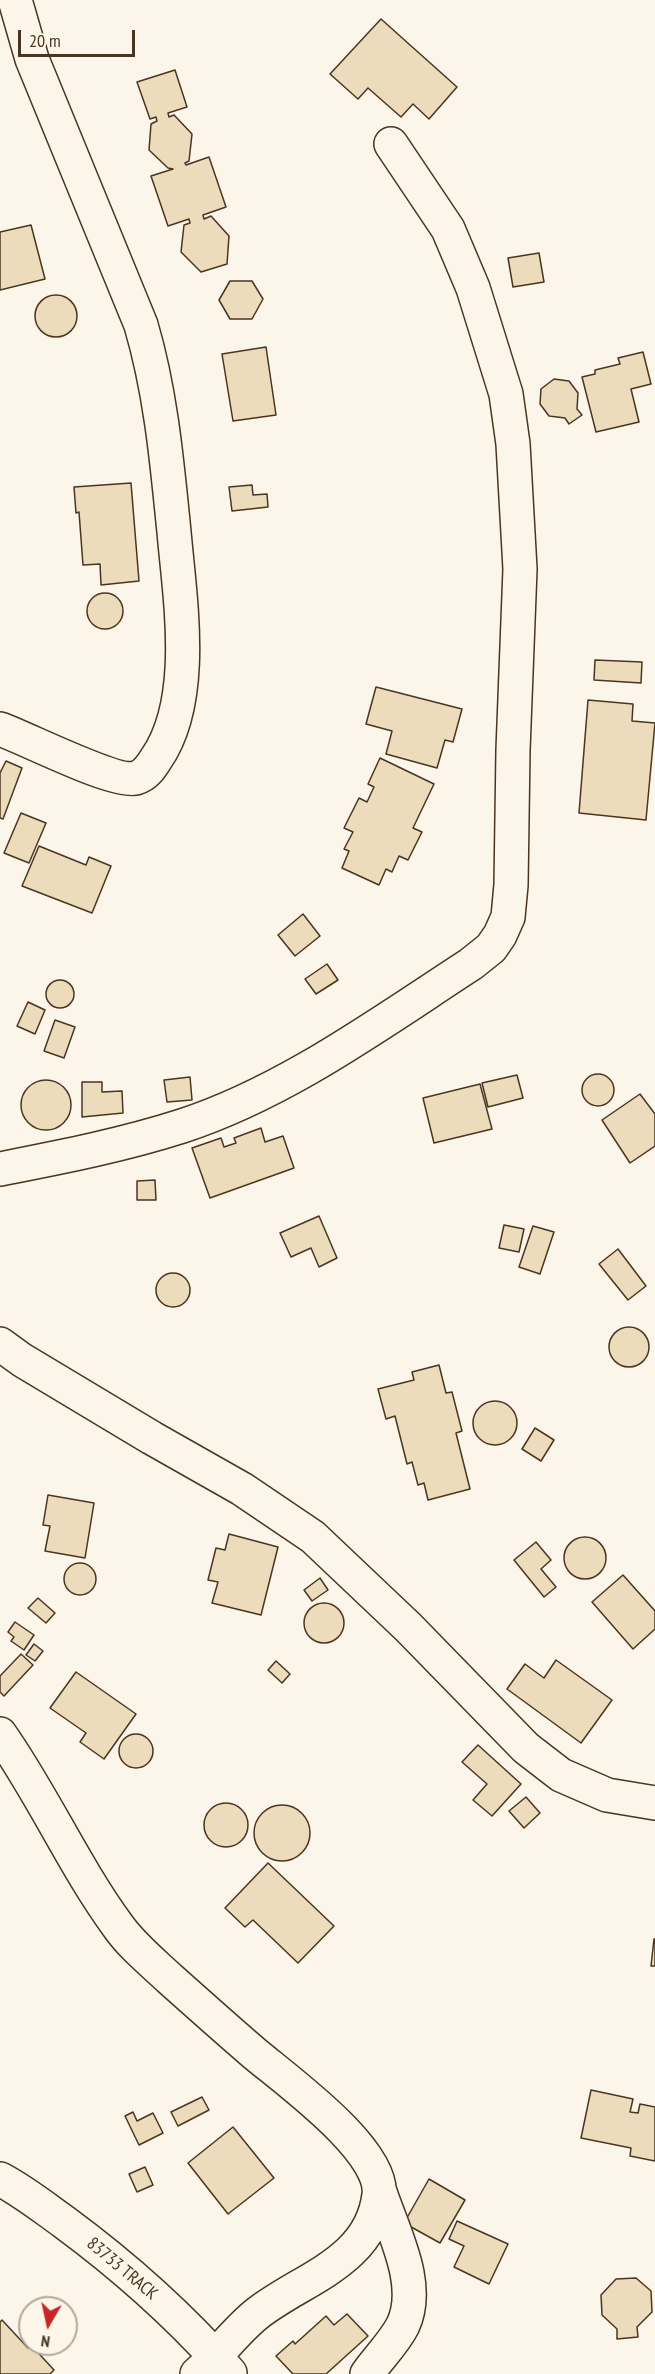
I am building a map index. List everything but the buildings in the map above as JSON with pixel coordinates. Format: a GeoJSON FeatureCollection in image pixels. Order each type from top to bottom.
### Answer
{"type":"FeatureCollection","features":[{"type":"Feature","properties":{"kind":"street"},"geometry":{"type":"LineString","coordinates":[[0,729],[96,768],[122,777],[136,778],[147,771],[168,737],[177,706],[182,664],[182,625],[169,481],[160,409],[150,355],[141,325],[32,59],[15,0]]}},
{"type":"Feature","properties":{"kind":"street"},"geometry":{"type":"LineString","coordinates":[[0,1169],[75,1155],[183,1126],[291,1077],[471,964],[490,948],[508,917],[511,885],[520,569],[513,444],[506,394],[497,357],[473,288],[448,229],[391,144]]}},
{"type":"Feature","properties":{"kind":"street"},"geometry":{"type":"LineString","coordinates":[[0,1344],[22,1360],[152,1438],[242,1489],[313,1536],[408,1627],[526,1748],[561,1775],[607,1795],[655,1803]]}},
{"type":"Feature","properties":{"kind":"street"},"geometry":{"type":"LineString","coordinates":[[0,1734],[26,1771],[119,1928],[148,1958],[215,2019],[340,2126],[361,2150],[375,2171],[411,2296],[402,2327],[367,2374]]}},
{"type":"Feature","properties":{"kind":"street","name":"83733 TRACK"},"geometry":{"type":"LineString","coordinates":[[0,2179],[52,2213],[146,2286],[215,2368]]}},
{"type":"Feature","properties":{"kind":"street"},"geometry":{"type":"LineString","coordinates":[[215,2368],[256,2314],[327,2272],[355,2248],[370,2225],[380,2192]]}}]}
